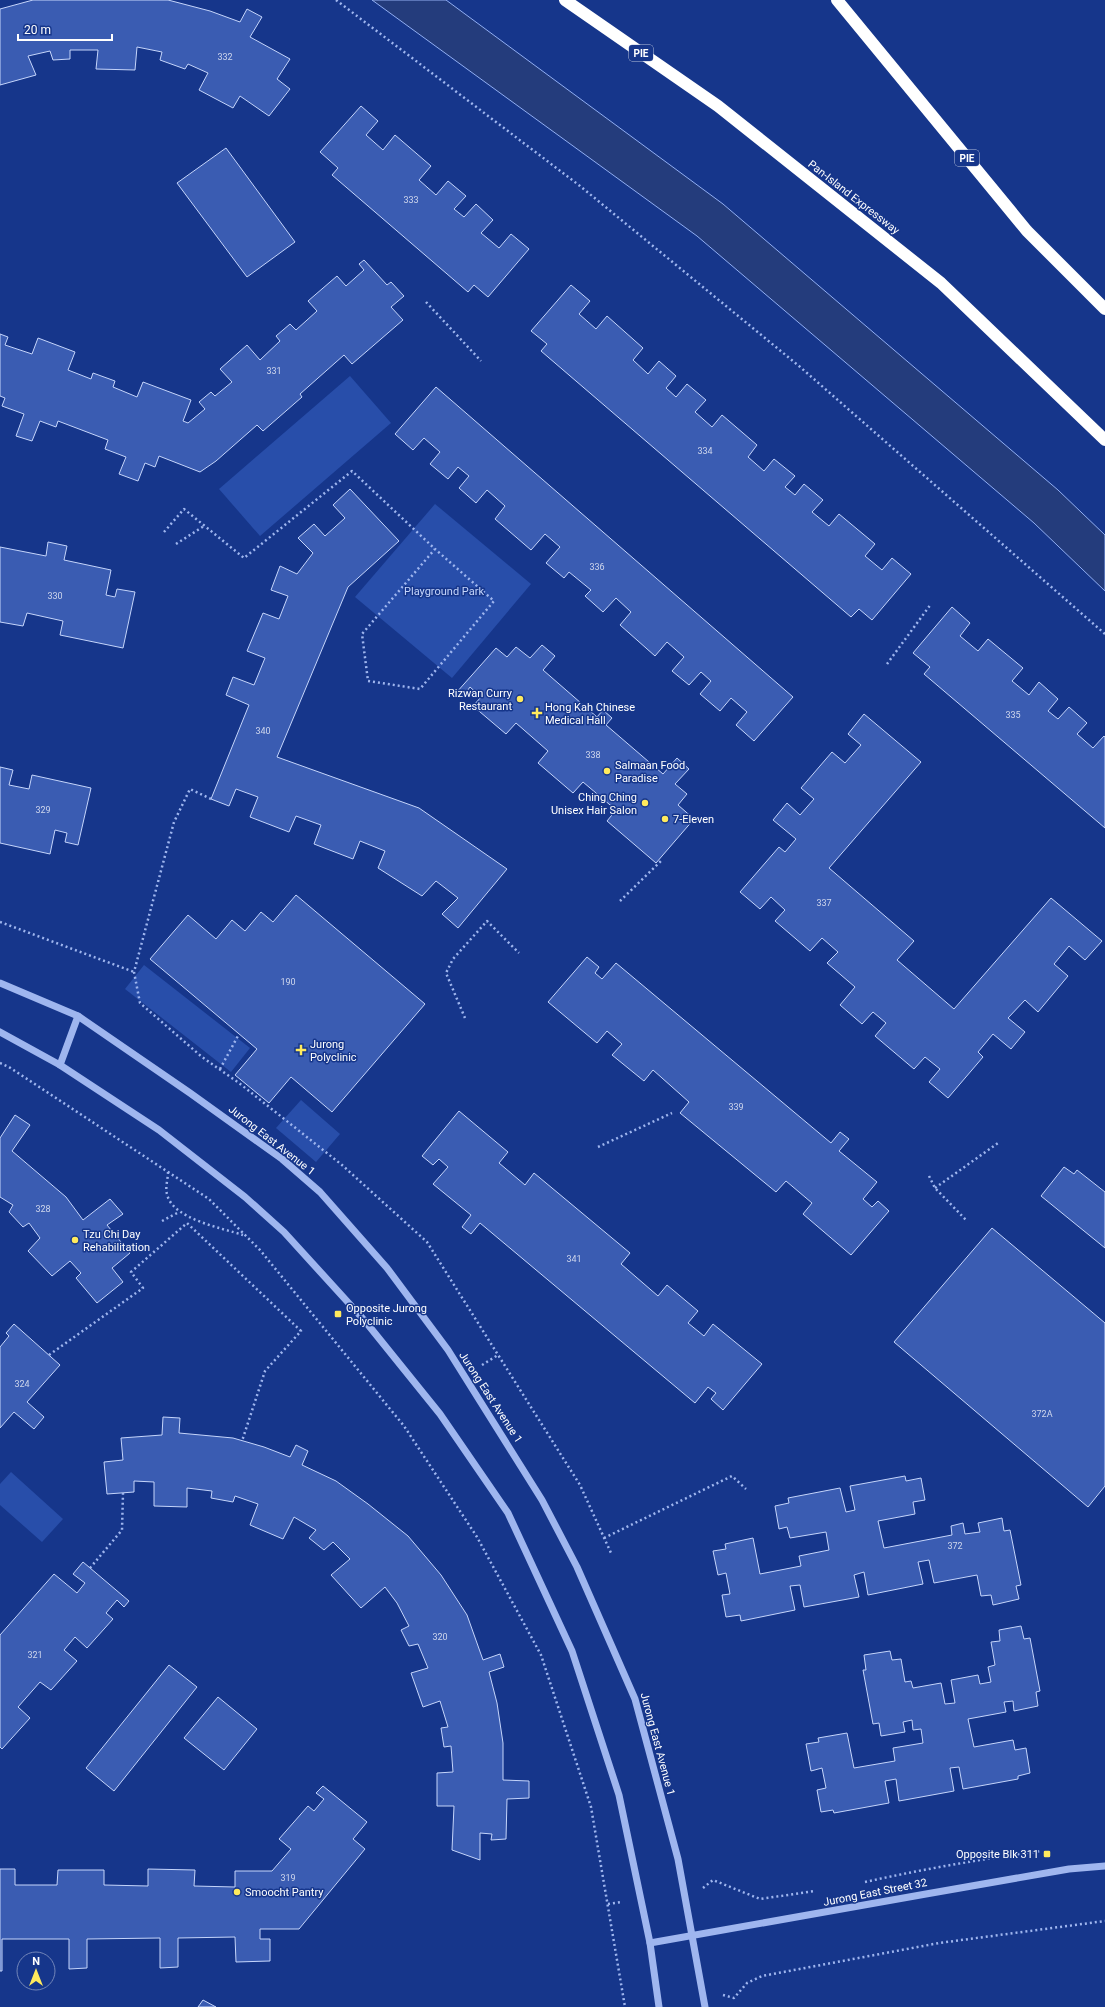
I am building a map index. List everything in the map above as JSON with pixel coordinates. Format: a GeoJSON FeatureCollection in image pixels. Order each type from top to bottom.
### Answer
{"type":"FeatureCollection","features":[{"type":"Feature","properties":{"kind":"highway","name":"Pan-Island Expressway"},"geometry":{"type":"LineString","coordinates":[[565,0],[718,106],[941,282],[1105,440]]}},
{"type":"Feature","properties":{"kind":"highway","name":"PIE"},"geometry":{"type":"LineString","coordinates":[[836,0],[1027,231],[1105,309]]}},
{"type":"Feature","properties":{"kind":"street","name":"Jurong East Avenue 1"},"geometry":{"type":"LineString","coordinates":[[0,983],[78,1016],[277,1155],[320,1192],[387,1268],[448,1350],[542,1500],[577,1567],[635,1699],[678,1859],[705,2007]]}},
{"type":"Feature","properties":{"kind":"street"},"geometry":{"type":"LineString","coordinates":[[60,1065],[78,1016]]}},
{"type":"Feature","properties":{"kind":"street"},"geometry":{"type":"LineString","coordinates":[[0,1032],[60,1065],[159,1130],[245,1197],[284,1232],[365,1321],[435,1408],[508,1513],[572,1651],[619,1795],[650,1943],[659,2007]]}},
{"type":"Feature","properties":{"kind":"street","name":"Jurong East Street 32"},"geometry":{"type":"LineString","coordinates":[[650,1943],[692,1934],[1062,1870],[1105,1866]]}},
{"type":"Feature","properties":{"kind":"path"},"geometry":{"type":"LineString","coordinates":[[336,0],[580,186],[799,366],[1105,634]]}},
{"type":"Feature","properties":{"kind":"path"},"geometry":{"type":"LineString","coordinates":[[426,302],[481,361]]}},
{"type":"Feature","properties":{"kind":"path"},"geometry":{"type":"LineString","coordinates":[[164,532],[184,509],[244,558],[352,471],[434,549],[494,601],[420,689],[368,681],[362,634],[434,549]]}},
{"type":"Feature","properties":{"kind":"path"},"geometry":{"type":"LineString","coordinates":[[176,544],[204,526]]}},
{"type":"Feature","properties":{"kind":"path"},"geometry":{"type":"LineString","coordinates":[[887,664],[931,604]]}},
{"type":"Feature","properties":{"kind":"path"},"geometry":{"type":"LineString","coordinates":[[154,894],[174,822],[190,789],[211,798]]}},
{"type":"Feature","properties":{"kind":"path"},"geometry":{"type":"LineString","coordinates":[[620,901],[661,861]]}},
{"type":"Feature","properties":{"kind":"path"},"geometry":{"type":"LineString","coordinates":[[465,1018],[446,973],[453,959],[487,920],[519,953]]}},
{"type":"Feature","properties":{"kind":"path"},"geometry":{"type":"LineString","coordinates":[[0,922],[134,972]]}},
{"type":"Feature","properties":{"kind":"path"},"geometry":{"type":"LineString","coordinates":[[220,1069],[239,1034]]}},
{"type":"Feature","properties":{"kind":"path"},"geometry":{"type":"LineString","coordinates":[[0,1062],[16,1071],[209,1199],[243,1235],[260,1250],[404,1426],[477,1537],[541,1655],[591,1807],[625,2007]]}},
{"type":"Feature","properties":{"kind":"path"},"geometry":{"type":"LineString","coordinates":[[598,1147],[672,1113]]}},
{"type":"Feature","properties":{"kind":"path"},"geometry":{"type":"LineString","coordinates":[[935,1188],[998,1143]]}},
{"type":"Feature","properties":{"kind":"path"},"geometry":{"type":"LineString","coordinates":[[168,1172],[166,1195],[178,1212],[195,1220],[243,1235]]}},
{"type":"Feature","properties":{"kind":"path"},"geometry":{"type":"LineString","coordinates":[[929,1176],[935,1188],[967,1221]]}},
{"type":"Feature","properties":{"kind":"path"},"geometry":{"type":"LineString","coordinates":[[162,1221],[178,1212]]}},
{"type":"Feature","properties":{"kind":"path"},"geometry":{"type":"LineString","coordinates":[[50,1355],[143,1288],[131,1272],[187,1223],[301,1331],[265,1371],[242,1441]]}},
{"type":"Feature","properties":{"kind":"path"},"geometry":{"type":"LineString","coordinates":[[604,1538],[732,1476],[746,1489]]}},
{"type":"Feature","properties":{"kind":"path"},"geometry":{"type":"LineString","coordinates":[[90,1568],[122,1530],[123,1493]]}},
{"type":"Feature","properties":{"kind":"path"},"geometry":{"type":"LineString","coordinates":[[862,1883],[927,1869],[1042,1851]]}},
{"type":"Feature","properties":{"kind":"path"},"geometry":{"type":"LineString","coordinates":[[713,1880],[760,1899],[818,1891]]}},
{"type":"Feature","properties":{"kind":"path"},"geometry":{"type":"LineString","coordinates":[[734,1998],[747,1983],[762,1976],[939,1943],[1105,1921]]}},
{"type":"Feature","properties":{"kind":"green space"},"geometry":{"type":"Polygon","coordinates":[[[350,376],[391,423],[260,536],[219,489],[350,376]]]}},
{"type":"Feature","properties":{"kind":"green space","name":"Playground Park"},"geometry":{"type":"Polygon","coordinates":[[[435,504],[531,584],[452,678],[355,597],[435,504]]]}},
{"type":"Feature","properties":{"kind":"green space"},"geometry":{"type":"Polygon","coordinates":[[[144,965],[250,1048],[231,1072],[125,989],[144,965]]]}},
{"type":"Feature","properties":{"kind":"green space"},"geometry":{"type":"Polygon","coordinates":[[[301,1100],[340,1134],[316,1162],[276,1128],[301,1100]]]}},
{"type":"Feature","properties":{"kind":"green space"},"geometry":{"type":"Polygon","coordinates":[[[11,1472],[63,1519],[42,1542],[0,1505],[0,1484],[11,1472]]]}},
{"type":"Feature","properties":{"kind":"shaded area"},"geometry":{"type":"Polygon","coordinates":[[[372,0],[446,0],[723,204],[1058,490],[1105,535],[1105,591],[1034,523],[697,236],[372,0]]]}},
{"type":"Feature","properties":{"kind":"building"},"geometry":{"type":"Polygon","coordinates":[[[33,0],[168,0],[210,11],[240,22],[247,9],[262,17],[250,37],[290,59],[277,79],[290,89],[269,116],[240,96],[233,108],[199,90],[208,73],[188,64],[185,69],[160,60],[162,52],[137,47],[135,70],[96,69],[98,50],[70,50],[70,59],[53,60],[50,51],[28,56],[36,75],[0,85],[0,9],[33,0]]]}},
{"type":"Feature","properties":{"kind":"building"},"geometry":{"type":"Polygon","coordinates":[[[361,106],[378,121],[366,135],[383,150],[395,135],[431,166],[419,180],[436,195],[448,181],[466,196],[454,209],[464,217],[476,204],[493,220],[481,233],[499,248],[511,234],[529,249],[488,297],[474,285],[468,292],[332,175],[338,168],[320,152],[361,106]]]}},
{"type":"Feature","properties":{"kind":"building"},"geometry":{"type":"Polygon","coordinates":[[[226,148],[295,242],[247,277],[177,183],[226,148]]]}},
{"type":"Feature","properties":{"kind":"building"},"geometry":{"type":"Polygon","coordinates":[[[364,260],[387,285],[391,282],[404,296],[391,307],[403,320],[352,364],[344,355],[300,394],[302,397],[263,431],[257,425],[216,461],[200,472],[159,456],[155,467],[145,463],[138,481],[119,474],[126,457],[105,449],[108,440],[58,421],[56,427],[40,421],[32,441],[16,436],[24,414],[2,406],[5,398],[0,396],[0,334],[8,337],[5,345],[32,354],[38,338],[75,352],[68,370],[91,379],[93,373],[115,381],[113,387],[137,397],[143,382],[191,400],[183,421],[188,423],[205,409],[199,402],[211,392],[215,396],[232,382],[220,369],[247,345],[260,360],[280,341],[276,336],[290,324],[296,330],[317,311],[308,301],[337,276],[346,286],[364,270],[359,264],[364,260]]]}},
{"type":"Feature","properties":{"kind":"building"},"geometry":{"type":"Polygon","coordinates":[[[571,285],[590,301],[579,314],[596,329],[607,316],[643,348],[633,360],[648,374],[659,361],[676,376],[666,388],[676,397],[687,384],[706,400],[695,412],[712,427],[722,415],[757,445],[748,457],[764,471],[774,459],[795,476],[785,487],[795,495],[804,484],[823,500],[812,512],[829,526],[839,514],[875,544],[865,556],[882,570],[892,558],[911,574],[872,620],[859,609],[851,617],[541,351],[547,344],[531,331],[571,285]]]}},
{"type":"Feature","properties":{"kind":"building"},"geometry":{"type":"Polygon","coordinates":[[[436,387],[793,697],[754,741],[736,725],[747,712],[731,698],[720,711],[700,694],[711,681],[701,672],[689,685],[672,671],[684,657],[667,642],[655,656],[620,625],[631,612],[616,598],[603,612],[585,596],[591,590],[569,572],[564,578],[546,563],[560,547],[545,534],[531,550],[495,519],[505,506],[487,490],[476,503],[459,488],[469,476],[458,467],[448,479],[430,464],[440,452],[424,438],[413,450],[395,434],[436,387]]]}},
{"type":"Feature","properties":{"kind":"building"},"geometry":{"type":"Polygon","coordinates":[[[350,489],[399,541],[348,587],[277,757],[419,808],[507,869],[458,928],[442,914],[458,898],[436,881],[422,896],[378,868],[385,851],[360,841],[353,859],[314,844],[321,825],[296,816],[289,832],[250,817],[258,797],[236,789],[229,806],[211,799],[249,705],[226,695],[233,677],[254,685],[265,658],[247,651],[263,613],[279,619],[288,596],[271,590],[280,566],[297,574],[313,553],[298,538],[314,524],[325,536],[345,518],[333,505],[350,489]]]}},
{"type":"Feature","properties":{"kind":"building"},"geometry":{"type":"Polygon","coordinates":[[[48,542],[67,546],[64,560],[111,570],[106,595],[115,597],[117,589],[135,592],[123,648],[60,635],[63,621],[27,613],[23,626],[0,622],[0,547],[46,556],[48,542]]]}},
{"type":"Feature","properties":{"kind":"building"},"geometry":{"type":"Polygon","coordinates":[[[952,607],[970,623],[960,636],[978,651],[988,639],[1023,668],[1012,681],[1029,695],[1039,682],[1058,699],[1048,711],[1058,719],[1069,707],[1087,723],[1077,734],[1093,748],[1104,736],[1105,737],[1105,828],[924,674],[930,667],[913,653],[952,607]]]}},
{"type":"Feature","properties":{"kind":"building"},"geometry":{"type":"Polygon","coordinates":[[[542,645],[555,656],[543,670],[597,717],[603,710],[612,718],[606,725],[663,774],[677,758],[689,769],[675,784],[687,794],[678,805],[694,819],[656,863],[607,821],[616,810],[583,782],[573,793],[538,763],[548,751],[516,723],[506,734],[473,706],[481,697],[470,687],[462,698],[456,693],[496,648],[507,657],[516,647],[530,658],[542,645]]]}},
{"type":"Feature","properties":{"kind":"building"},"geometry":{"type":"Polygon","coordinates":[[[864,714],[921,762],[829,868],[914,941],[897,960],[954,1009],[1051,898],[1102,941],[1085,960],[1069,946],[1054,964],[1068,976],[1038,1012],[1025,1000],[1008,1018],[1025,1032],[1011,1049],[993,1034],[978,1052],[983,1057],[948,1098],[929,1082],[940,1069],[925,1057],[914,1069],[875,1036],[886,1023],[873,1012],[862,1024],[840,1005],[855,987],[827,963],[838,952],[822,938],[810,951],[775,921],[785,910],[771,897],[760,909],[740,892],[779,847],[785,852],[796,839],[773,820],[787,803],[800,815],[814,799],[801,788],[832,752],[845,763],[861,745],[848,734],[864,714]]]}},
{"type":"Feature","properties":{"kind":"building"},"geometry":{"type":"Polygon","coordinates":[[[0,767],[13,770],[9,785],[29,789],[32,775],[91,788],[78,845],[65,842],[67,833],[55,830],[50,854],[0,843],[0,767]]]}},
{"type":"Feature","properties":{"kind":"building"},"geometry":{"type":"Polygon","coordinates":[[[296,895],[425,1004],[332,1112],[291,1077],[269,1103],[235,1075],[257,1049],[150,959],[188,915],[216,939],[232,920],[245,931],[261,912],[273,922],[296,895]]]}},
{"type":"Feature","properties":{"kind":"building"},"geometry":{"type":"Polygon","coordinates":[[[587,957],[599,967],[595,973],[602,979],[616,963],[831,1143],[840,1132],[849,1139],[839,1151],[877,1182],[863,1199],[872,1207],[878,1201],[889,1211],[851,1255],[803,1214],[812,1203],[786,1181],[776,1192],[680,1113],[689,1102],[653,1070],[644,1081],[612,1055],[622,1044],[607,1031],[597,1043],[548,1002],[587,957]]]}},
{"type":"Feature","properties":{"kind":"building"},"geometry":{"type":"Polygon","coordinates":[[[459,1111],[508,1152],[499,1163],[525,1185],[534,1173],[630,1253],[621,1264],[658,1296],[667,1285],[698,1311],[688,1323],[704,1336],[713,1324],[762,1364],[723,1410],[711,1399],[716,1393],[708,1387],[695,1403],[480,1223],[471,1234],[462,1227],[471,1215],[433,1184],[448,1167],[439,1159],[433,1165],[422,1156],[459,1111]]]}},
{"type":"Feature","properties":{"kind":"building"},"geometry":{"type":"Polygon","coordinates":[[[15,1115],[30,1125],[12,1151],[66,1197],[83,1220],[110,1199],[123,1214],[107,1225],[130,1253],[112,1268],[123,1282],[97,1303],[76,1278],[81,1273],[70,1261],[52,1276],[28,1251],[40,1238],[29,1223],[23,1227],[9,1212],[13,1205],[0,1197],[0,1138],[15,1115]]]}},
{"type":"Feature","properties":{"kind":"building"},"geometry":{"type":"Polygon","coordinates":[[[1064,1167],[1074,1174],[1077,1170],[1105,1192],[1105,1248],[1041,1196],[1064,1167]]]}},
{"type":"Feature","properties":{"kind":"building"},"geometry":{"type":"Polygon","coordinates":[[[992,1228],[1105,1323],[1105,1486],[1088,1507],[894,1342],[992,1228]]]}},
{"type":"Feature","properties":{"kind":"building"},"geometry":{"type":"Polygon","coordinates":[[[14,1324],[60,1365],[27,1402],[44,1417],[34,1429],[14,1412],[0,1428],[0,1347],[9,1336],[6,1333],[14,1324]]]}},
{"type":"Feature","properties":{"kind":"building"},"geometry":{"type":"Polygon","coordinates":[[[163,1417],[180,1418],[179,1433],[233,1438],[264,1447],[290,1457],[296,1445],[308,1451],[302,1465],[336,1481],[368,1504],[408,1536],[441,1575],[467,1615],[483,1660],[500,1654],[504,1667],[489,1672],[497,1703],[503,1743],[503,1780],[529,1781],[529,1798],[507,1799],[506,1839],[491,1840],[492,1834],[480,1833],[480,1860],[452,1850],[454,1806],[437,1806],[437,1773],[453,1772],[451,1746],[444,1747],[441,1728],[448,1727],[440,1701],[423,1707],[411,1673],[428,1668],[418,1644],[409,1646],[401,1630],[409,1626],[397,1603],[385,1587],[361,1608],[331,1575],[350,1559],[333,1542],[324,1550],[309,1538],[316,1530],[294,1517],[283,1539],[250,1525],[258,1504],[235,1496],[233,1502],[211,1498],[212,1491],[187,1488],[187,1507],[154,1506],[154,1482],[134,1481],[134,1492],[107,1494],[104,1462],[123,1460],[121,1438],[162,1435],[163,1417]]]}},
{"type":"Feature","properties":{"kind":"building"},"geometry":{"type":"Polygon","coordinates":[[[905,1476],[906,1481],[921,1478],[925,1500],[913,1502],[915,1514],[878,1521],[884,1548],[952,1535],[951,1526],[963,1523],[965,1534],[980,1532],[978,1523],[1002,1518],[1004,1531],[1010,1530],[1021,1585],[1016,1586],[1019,1599],[993,1605],[991,1595],[981,1596],[977,1575],[934,1583],[929,1560],[918,1562],[923,1584],[868,1595],[864,1572],[854,1575],[859,1597],[804,1607],[800,1585],[790,1586],[795,1610],[741,1621],[740,1615],[726,1617],[722,1595],[730,1594],[726,1573],[718,1575],[713,1551],[726,1549],[725,1544],[753,1538],[760,1574],[801,1566],[799,1556],[829,1550],[826,1532],[790,1538],[787,1527],[779,1529],[775,1506],[789,1503],[788,1498],[840,1488],[846,1512],[855,1510],[850,1486],[905,1476]]]}},
{"type":"Feature","properties":{"kind":"building"},"geometry":{"type":"Polygon","coordinates":[[[83,1562],[129,1601],[124,1607],[117,1600],[106,1613],[113,1619],[87,1648],[75,1637],[64,1650],[77,1661],[51,1690],[40,1682],[18,1707],[30,1718],[2,1749],[0,1747],[0,1635],[54,1574],[77,1593],[85,1583],[73,1574],[83,1562]]]}},
{"type":"Feature","properties":{"kind":"building"},"geometry":{"type":"Polygon","coordinates":[[[1021,1626],[1024,1639],[1030,1638],[1040,1691],[1036,1692],[1038,1706],[1014,1711],[1013,1701],[1004,1702],[1006,1712],[968,1719],[974,1747],[1013,1740],[1015,1750],[1026,1748],[1030,1773],[1018,1776],[1018,1779],[963,1789],[959,1767],[950,1768],[954,1791],[899,1801],[896,1779],[885,1781],[889,1803],[834,1813],[833,1810],[821,1812],[817,1790],[826,1788],[822,1768],[811,1771],[806,1744],[819,1742],[818,1738],[847,1733],[854,1768],[895,1761],[893,1748],[923,1743],[921,1729],[913,1730],[912,1720],[903,1722],[905,1732],[881,1736],[879,1723],[873,1724],[863,1670],[866,1670],[864,1655],[890,1651],[892,1660],[901,1659],[905,1682],[911,1681],[913,1688],[941,1683],[945,1704],[955,1703],[951,1680],[978,1675],[980,1684],[991,1682],[988,1667],[995,1665],[991,1642],[1000,1641],[999,1630],[1021,1626]]]}},
{"type":"Feature","properties":{"kind":"building"},"geometry":{"type":"Polygon","coordinates":[[[169,1665],[197,1687],[114,1791],[86,1768],[169,1665]]]}},
{"type":"Feature","properties":{"kind":"building"},"geometry":{"type":"Polygon","coordinates":[[[218,1697],[257,1729],[224,1770],[184,1738],[218,1697]]]}},
{"type":"Feature","properties":{"kind":"building"},"geometry":{"type":"Polygon","coordinates":[[[323,1786],[367,1822],[353,1839],[365,1849],[299,1929],[260,1929],[260,1939],[270,1939],[270,1961],[236,1962],[235,1937],[178,1938],[178,1967],[160,1968],[160,1938],[87,1939],[87,1968],[69,1969],[69,1939],[2,1939],[2,1971],[0,1971],[0,1869],[15,1869],[15,1885],[57,1885],[58,1870],[104,1870],[104,1885],[148,1886],[148,1869],[195,1870],[194,1886],[235,1887],[235,1871],[272,1871],[291,1849],[279,1839],[308,1806],[314,1811],[324,1799],[316,1793],[323,1786]]]}},
{"type":"Feature","properties":{"kind":"building"},"geometry":{"type":"Polygon","coordinates":[[[203,2000],[216,2007],[198,2007],[203,2000]]]}},
{"type":"Feature","properties":{"kind":"place","name":"Rizwan Curry Restaurant"},"geometry":{"type":"Point","coordinates":[520,699]}},
{"type":"Feature","properties":{"kind":"place","name":"Hong Kah Chinese Medical Hall"},"geometry":{"type":"Point","coordinates":[537,713]}},
{"type":"Feature","properties":{"kind":"place","name":"Salmaan Food Paradise"},"geometry":{"type":"Point","coordinates":[607,771]}},
{"type":"Feature","properties":{"kind":"place","name":"Ching Ching Unisex Hair Salon"},"geometry":{"type":"Point","coordinates":[645,803]}},
{"type":"Feature","properties":{"kind":"place","name":"7-Eleven"},"geometry":{"type":"Point","coordinates":[665,819]}},
{"type":"Feature","properties":{"kind":"place","name":"Jurong Polyclinic"},"geometry":{"type":"Point","coordinates":[301,1050]}},
{"type":"Feature","properties":{"kind":"place","name":"Tzu Chi Day Rehabilitation"},"geometry":{"type":"Point","coordinates":[75,1240]}},
{"type":"Feature","properties":{"kind":"place","name":"Opposite Jurong Polyclinic"},"geometry":{"type":"Point","coordinates":[338,1314]}},
{"type":"Feature","properties":{"kind":"place","name":"Opposite Blk 311"},"geometry":{"type":"Point","coordinates":[1047,1854]}},
{"type":"Feature","properties":{"kind":"place","name":"Smoocht Pantry"},"geometry":{"type":"Point","coordinates":[237,1892]}}]}
